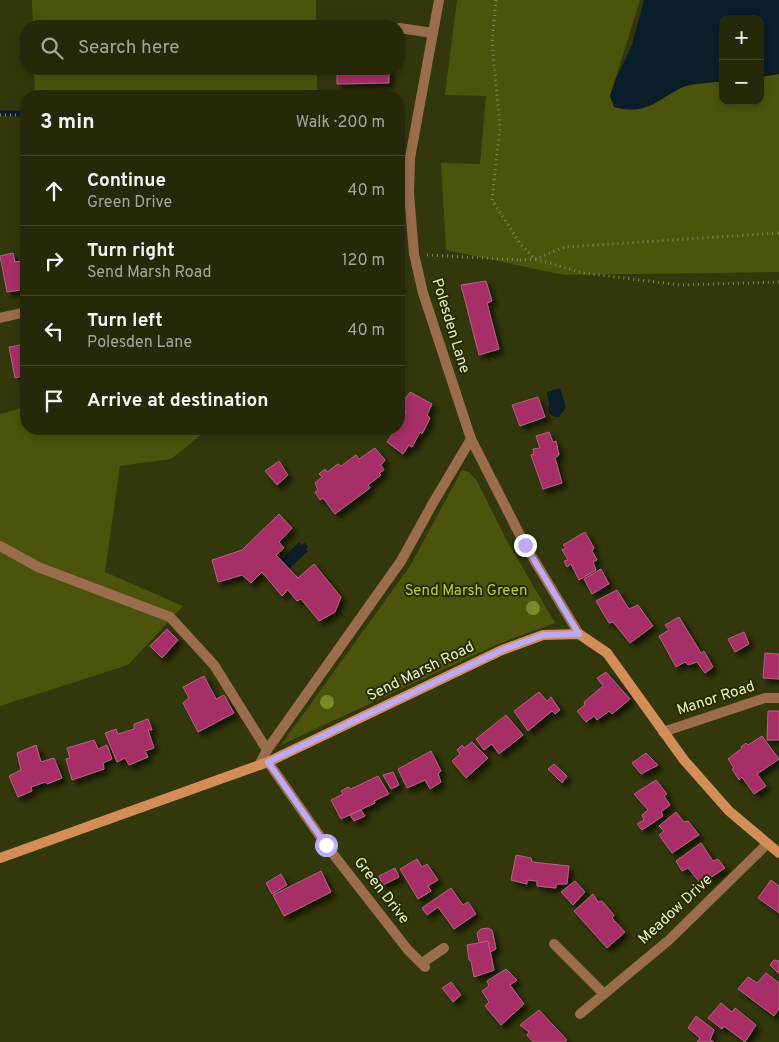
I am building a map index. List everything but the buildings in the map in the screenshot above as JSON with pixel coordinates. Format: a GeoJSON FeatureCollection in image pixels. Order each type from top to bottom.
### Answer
{"type":"FeatureCollection","features":[{"type":"Feature","properties":{"kind":"main road"},"geometry":{"type":"LineString","coordinates":[[579,634],[607,653],[684,760],[729,811],[779,853]]}},
{"type":"Feature","properties":{"kind":"main road","name":"Send Marsh Road"},"geometry":{"type":"LineString","coordinates":[[0,858],[263,764],[502,650],[543,635],[579,634]]}},
{"type":"Feature","properties":{"kind":"street","name":"Polesden Lane"},"geometry":{"type":"LineString","coordinates":[[405,188],[439,0]]}},
{"type":"Feature","properties":{"kind":"street"},"geometry":{"type":"LineString","coordinates":[[405,29],[433,33]]}},
{"type":"Feature","properties":{"kind":"street","name":"Polesden Lane"},"geometry":{"type":"LineString","coordinates":[[405,200],[423,294],[471,439],[525,545],[579,634]]}},
{"type":"Feature","properties":{"kind":"street"},"geometry":{"type":"LineString","coordinates":[[0,318],[20,313]]}},
{"type":"Feature","properties":{"kind":"street"},"geometry":{"type":"LineString","coordinates":[[263,764],[267,750],[402,561],[433,503],[471,439]]}},
{"type":"Feature","properties":{"kind":"street"},"geometry":{"type":"LineString","coordinates":[[0,546],[38,567],[170,617],[214,666],[267,750]]}},
{"type":"Feature","properties":{"kind":"street","name":"Manor Road"},"geometry":{"type":"LineString","coordinates":[[663,732],[765,698],[779,698]]}},
{"type":"Feature","properties":{"kind":"street","name":"Green Drive"},"geometry":{"type":"LineString","coordinates":[[263,764],[408,950],[423,965],[444,948]]}},
{"type":"Feature","properties":{"kind":"street","name":"Meadow Drive"},"geometry":{"type":"LineString","coordinates":[[580,1014],[669,940],[767,844]]}},
{"type":"Feature","properties":{"kind":"street"},"geometry":{"type":"LineString","coordinates":[[554,944],[604,994]]}},
{"type":"Feature","properties":{"kind":"path"},"geometry":{"type":"LineString","coordinates":[[496,0],[492,42],[500,126],[492,200],[521,245],[535,259],[583,273],[681,285],[779,282]]}},
{"type":"Feature","properties":{"kind":"path"},"geometry":{"type":"LineString","coordinates":[[0,115],[20,115]]}},
{"type":"Feature","properties":{"kind":"path"},"geometry":{"type":"LineString","coordinates":[[414,254],[520,260],[535,259],[565,247],[779,233]]}},
{"type":"Feature","properties":{"kind":"green space"},"geometry":{"type":"Polygon","coordinates":[[[32,0],[316,0],[316,20],[33,20],[32,0]]]}},
{"type":"Feature","properties":{"kind":"green space"},"geometry":{"type":"Polygon","coordinates":[[[457,0],[640,0],[610,96],[719,82],[719,105],[764,105],[764,76],[779,74],[779,272],[564,275],[446,250],[441,163],[480,164],[486,96],[445,95],[457,0]]]}},
{"type":"Feature","properties":{"kind":"green space"},"geometry":{"type":"Polygon","coordinates":[[[34,75],[317,75],[317,90],[35,90],[34,75]]]}},
{"type":"Feature","properties":{"kind":"green space"},"geometry":{"type":"Polygon","coordinates":[[[20,409],[20,435],[201,435],[171,459],[120,466],[105,572],[183,606],[128,665],[0,706],[0,414],[20,409]]]}},
{"type":"Feature","properties":{"kind":"green space","name":"Send Marsh Green"},"geometry":{"type":"Polygon","coordinates":[[[462,470],[469,472],[477,481],[506,539],[555,623],[498,644],[281,745],[410,566],[462,470]]]}},
{"type":"Feature","properties":{"kind":"water"},"geometry":{"type":"Polygon","coordinates":[[[644,0],[779,0],[779,74],[764,76],[764,15],[719,15],[719,81],[687,85],[651,105],[635,110],[614,107],[610,96],[632,45],[644,0]]]}},
{"type":"Feature","properties":{"kind":"water"},"geometry":{"type":"Polygon","coordinates":[[[560,388],[566,407],[559,417],[554,417],[548,410],[547,392],[560,388]]]}},
{"type":"Feature","properties":{"kind":"water"},"geometry":{"type":"Polygon","coordinates":[[[299,542],[301,545],[305,543],[308,551],[289,569],[281,560],[299,542]]]}},
{"type":"Feature","properties":{"kind":"waterway"},"geometry":{"type":"LineString","coordinates":[[0,113],[20,114]]}},
{"type":"Feature","properties":{"kind":"route"},"geometry":{"type":"LineString","coordinates":[[326,845],[268,762],[502,650],[543,635],[579,634],[525,545]]}}]}
